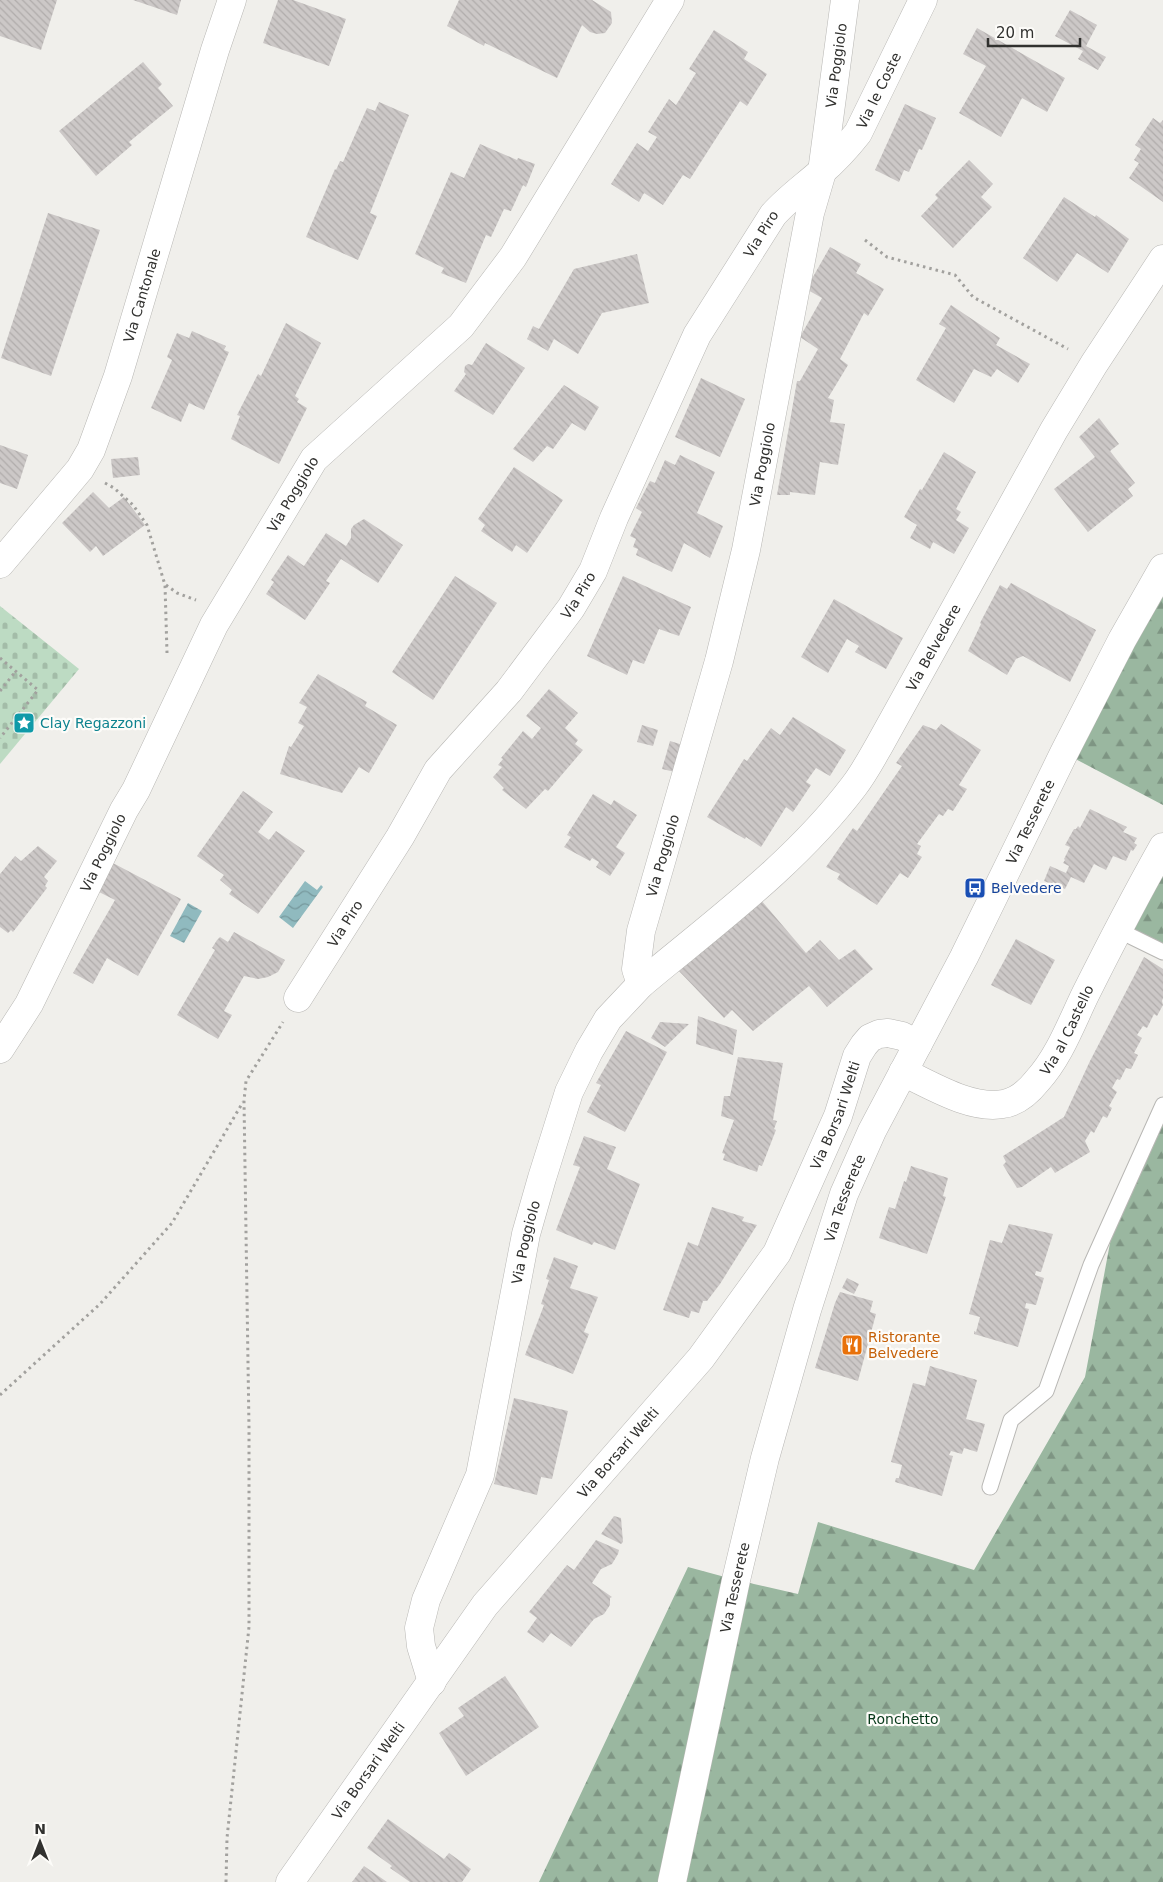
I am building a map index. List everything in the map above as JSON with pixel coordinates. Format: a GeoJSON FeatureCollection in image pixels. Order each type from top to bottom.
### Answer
{"type":"FeatureCollection","features":[{"type":"Feature","properties":{"kind":"street","name":"Via Cantonale"},"geometry":{"type":"LineString","coordinates":[[0,564],[25,537],[80,469],[91,450],[118,376],[212,60],[232,0]]}},
{"type":"Feature","properties":{"kind":"street","name":"Via Poggiolo"},"geometry":{"type":"LineString","coordinates":[[0,1049],[29,1004],[115,827],[136,790],[214,625],[314,459],[461,326],[513,257],[670,0]]}},
{"type":"Feature","properties":{"kind":"street","name":"Via Poggiolo"},"geometry":{"type":"LineString","coordinates":[[432,1682],[421,1646],[418,1628],[426,1600],[480,1475],[526,1234],[569,1092],[589,1051],[608,1019],[640,984],[636,969],[641,931],[719,661],[742,569],[810,213],[822,172],[845,0]]}},
{"type":"Feature","properties":{"kind":"street","name":"Via le Coste"},"geometry":{"type":"LineString","coordinates":[[822,172],[858,133],[923,0]]}},
{"type":"Feature","properties":{"kind":"street","name":"Via Piro"},"geometry":{"type":"LineString","coordinates":[[298,998],[400,837],[438,770],[508,691],[571,608],[593,571],[618,510],[698,336],[773,216],[784,203],[822,172]]}},
{"type":"Feature","properties":{"kind":"street","name":"Via Belvedere"},"geometry":{"type":"LineString","coordinates":[[640,984],[780,868],[823,824],[855,784],[880,744],[1054,430],[1094,364],[1163,259]]}},
{"type":"Feature","properties":{"kind":"street","name":"Via Tesserete"},"geometry":{"type":"LineString","coordinates":[[672,1882],[736,1580],[770,1439],[807,1310],[844,1194],[872,1131],[964,957],[1064,753],[1122,640],[1163,568]]}},
{"type":"Feature","properties":{"kind":"street","name":"Via al Castello"},"geometry":{"type":"LineString","coordinates":[[903,1072],[963,1099],[983,1104],[1004,1104],[1021,1097],[1037,1081],[1052,1061],[1163,846]]}},
{"type":"Feature","properties":{"kind":"street","name":"Via Borsari Welti"},"geometry":{"type":"LineString","coordinates":[[290,1882],[485,1605],[701,1358],[777,1253],[838,1116],[857,1056],[864,1045],[870,1038],[888,1033],[902,1036],[918,1044]]}},
{"type":"Feature","properties":{"kind":"lane"},"geometry":{"type":"LineString","coordinates":[[1118,930],[1163,952]]}},
{"type":"Feature","properties":{"kind":"lane"},"geometry":{"type":"LineString","coordinates":[[990,1488],[1011,1420],[1046,1391],[1091,1265],[1163,1105]]}},
{"type":"Feature","properties":{"kind":"path"},"geometry":{"type":"LineString","coordinates":[[866,240],[887,257],[955,275],[973,297],[1094,364]]}},
{"type":"Feature","properties":{"kind":"path"},"geometry":{"type":"LineString","coordinates":[[80,469],[114,488],[134,505],[147,524],[165,585],[167,654]]}},
{"type":"Feature","properties":{"kind":"path"},"geometry":{"type":"LineString","coordinates":[[165,585],[177,593],[203,603]]}},
{"type":"Feature","properties":{"kind":"path"},"geometry":{"type":"LineString","coordinates":[[0,658],[38,690],[0,738]]}},
{"type":"Feature","properties":{"kind":"path"},"geometry":{"type":"LineString","coordinates":[[0,690],[16,671]]}},
{"type":"Feature","properties":{"kind":"path"},"geometry":{"type":"LineString","coordinates":[[226,1882],[227,1838],[249,1627],[250,1428],[244,1101],[246,1081],[298,998]]}},
{"type":"Feature","properties":{"kind":"path"},"geometry":{"type":"LineString","coordinates":[[0,1396],[100,1304],[172,1223],[244,1101]]}},
{"type":"Feature","properties":{"kind":"green space"},"geometry":{"type":"Polygon","coordinates":[[[1163,568],[1163,805],[1064,753],[1163,568]]]}},
{"type":"Feature","properties":{"kind":"green space"},"geometry":{"type":"Polygon","coordinates":[[[0,606],[79,669],[0,764],[0,606]]]}},
{"type":"Feature","properties":{"kind":"green space"},"geometry":{"type":"Polygon","coordinates":[[[1163,847],[1163,952],[1118,930],[1163,847]]]}},
{"type":"Feature","properties":{"kind":"green space","name":"Ronchetto"},"geometry":{"type":"Polygon","coordinates":[[[1163,1105],[1163,1882],[539,1882],[688,1567],[798,1594],[818,1522],[974,1570],[1085,1377],[1116,1211],[1163,1105]]]}},
{"type":"Feature","properties":{"kind":"water"},"geometry":{"type":"Polygon","coordinates":[[[305,881],[317,890],[321,885],[323,887],[293,928],[279,917],[305,881]]]}},
{"type":"Feature","properties":{"kind":"water"},"geometry":{"type":"Polygon","coordinates":[[[188,903],[202,911],[184,943],[170,936],[188,903]]]}},
{"type":"Feature","properties":{"kind":"building"},"geometry":{"type":"Polygon","coordinates":[[[0,0],[57,0],[41,50],[0,36],[0,0]]]}},
{"type":"Feature","properties":{"kind":"building"},"geometry":{"type":"Polygon","coordinates":[[[133,0],[181,0],[177,15],[133,0]]]}},
{"type":"Feature","properties":{"kind":"building"},"geometry":{"type":"Polygon","coordinates":[[[278,0],[293,0],[346,19],[329,66],[263,43],[278,0]]]}},
{"type":"Feature","properties":{"kind":"building"},"geometry":{"type":"Polygon","coordinates":[[[459,0],[592,0],[611,12],[612,23],[605,33],[597,34],[590,32],[582,25],[557,78],[485,43],[484,46],[447,26],[459,0]]]}},
{"type":"Feature","properties":{"kind":"building"},"geometry":{"type":"Polygon","coordinates":[[[1070,10],[1097,25],[1086,46],[1106,57],[1098,70],[1078,59],[1083,51],[1055,36],[1070,10]]]}},
{"type":"Feature","properties":{"kind":"building"},"geometry":{"type":"Polygon","coordinates":[[[977,28],[1065,78],[1047,112],[1022,98],[1001,137],[959,113],[986,66],[963,54],[977,28]]]}},
{"type":"Feature","properties":{"kind":"building"},"geometry":{"type":"Polygon","coordinates":[[[714,30],[748,52],[744,59],[767,74],[747,106],[740,101],[690,179],[683,175],[663,205],[644,193],[639,202],[611,184],[637,143],[648,151],[657,137],[648,132],[669,99],[676,105],[696,73],[689,69],[714,30]]]}},
{"type":"Feature","properties":{"kind":"building"},"geometry":{"type":"Polygon","coordinates":[[[143,62],[162,84],[158,88],[173,106],[129,142],[132,145],[96,176],[59,131],[143,62]]]}},
{"type":"Feature","properties":{"kind":"building"},"geometry":{"type":"Polygon","coordinates":[[[379,102],[409,115],[370,213],[377,216],[358,260],[306,237],[335,169],[340,161],[343,162],[367,108],[375,111],[379,102]]]}},
{"type":"Feature","properties":{"kind":"building"},"geometry":{"type":"Polygon","coordinates":[[[905,104],[936,118],[922,150],[919,149],[909,172],[904,170],[899,182],[875,170],[905,104]]]}},
{"type":"Feature","properties":{"kind":"building"},"geometry":{"type":"Polygon","coordinates":[[[1153,118],[1160,123],[1163,120],[1163,202],[1129,178],[1139,163],[1134,160],[1141,149],[1135,145],[1153,118]]]}},
{"type":"Feature","properties":{"kind":"building"},"geometry":{"type":"Polygon","coordinates":[[[480,144],[517,160],[518,158],[535,164],[526,187],[523,185],[511,211],[504,209],[491,237],[486,235],[466,283],[441,273],[444,268],[415,254],[451,172],[464,178],[480,144]]]}},
{"type":"Feature","properties":{"kind":"building"},"geometry":{"type":"Polygon","coordinates":[[[969,160],[993,184],[981,197],[992,207],[953,248],[921,216],[938,198],[935,195],[969,160]]]}},
{"type":"Feature","properties":{"kind":"building"},"geometry":{"type":"Polygon","coordinates":[[[1064,197],[1095,217],[1096,215],[1129,239],[1108,273],[1077,253],[1057,282],[1023,258],[1064,197]]]}},
{"type":"Feature","properties":{"kind":"building"},"geometry":{"type":"Polygon","coordinates":[[[48,213],[100,230],[51,376],[1,358],[48,213]]]}},
{"type":"Feature","properties":{"kind":"building"},"geometry":{"type":"Polygon","coordinates":[[[830,247],[861,264],[856,273],[884,289],[868,316],[864,313],[840,359],[848,365],[828,398],[834,400],[830,422],[845,424],[838,465],[820,462],[815,495],[790,492],[790,495],[777,495],[797,381],[800,381],[818,349],[800,337],[822,298],[806,289],[830,247]]]}},
{"type":"Feature","properties":{"kind":"building"},"geometry":{"type":"Polygon","coordinates":[[[637,254],[649,303],[602,313],[578,354],[554,339],[548,351],[527,339],[533,326],[539,329],[574,269],[637,254]]]}},
{"type":"Feature","properties":{"kind":"building"},"geometry":{"type":"Polygon","coordinates":[[[951,305],[1000,338],[996,345],[1030,364],[1018,383],[997,369],[991,377],[974,369],[954,403],[916,380],[946,328],[939,324],[951,305]]]}},
{"type":"Feature","properties":{"kind":"building"},"geometry":{"type":"Polygon","coordinates":[[[286,323],[321,343],[295,396],[299,399],[297,402],[307,408],[279,464],[231,439],[240,416],[237,415],[258,374],[261,376],[286,323]]]}},
{"type":"Feature","properties":{"kind":"building"},"geometry":{"type":"Polygon","coordinates":[[[192,331],[226,346],[224,350],[229,352],[204,410],[189,403],[181,422],[151,408],[172,360],[167,357],[177,333],[189,338],[192,331]]]}},
{"type":"Feature","properties":{"kind":"building"},"geometry":{"type":"Polygon","coordinates":[[[486,343],[525,368],[493,415],[454,391],[466,374],[464,372],[465,366],[468,364],[472,365],[486,343]]]}},
{"type":"Feature","properties":{"kind":"building"},"geometry":{"type":"Polygon","coordinates":[[[701,378],[745,399],[720,457],[675,437],[701,378]]]}},
{"type":"Feature","properties":{"kind":"building"},"geometry":{"type":"Polygon","coordinates":[[[564,385],[599,407],[585,431],[572,423],[553,449],[547,446],[533,462],[513,449],[564,385]]]}},
{"type":"Feature","properties":{"kind":"building"},"geometry":{"type":"Polygon","coordinates":[[[1099,418],[1119,444],[1110,451],[1135,483],[1128,489],[1133,496],[1088,532],[1054,489],[1095,457],[1079,437],[1099,418]]]}},
{"type":"Feature","properties":{"kind":"building"},"geometry":{"type":"Polygon","coordinates":[[[0,445],[28,455],[17,489],[0,483],[0,445]]]}},
{"type":"Feature","properties":{"kind":"building"},"geometry":{"type":"Polygon","coordinates":[[[944,452],[976,472],[956,509],[961,512],[956,520],[969,528],[954,554],[933,542],[930,549],[910,538],[917,525],[904,517],[944,452]]]}},
{"type":"Feature","properties":{"kind":"building"},"geometry":{"type":"Polygon","coordinates":[[[680,455],[715,472],[697,513],[723,526],[710,558],[684,543],[672,572],[636,555],[638,549],[633,547],[636,539],[630,536],[642,512],[636,508],[650,481],[655,483],[665,460],[675,465],[680,455]]]}},
{"type":"Feature","properties":{"kind":"building"},"geometry":{"type":"Polygon","coordinates":[[[138,457],[140,475],[113,478],[111,459],[138,457]]]}},
{"type":"Feature","properties":{"kind":"building"},"geometry":{"type":"Polygon","coordinates":[[[514,467],[563,500],[527,553],[516,545],[512,552],[481,531],[485,525],[478,519],[514,467]]]}},
{"type":"Feature","properties":{"kind":"building"},"geometry":{"type":"Polygon","coordinates":[[[93,492],[109,508],[124,497],[145,525],[103,556],[96,546],[90,552],[62,523],[93,492]]]}},
{"type":"Feature","properties":{"kind":"building"},"geometry":{"type":"Polygon","coordinates":[[[364,519],[403,545],[378,583],[341,559],[326,581],[330,583],[305,620],[266,594],[274,582],[271,580],[288,555],[304,566],[326,533],[346,546],[351,538],[351,529],[364,519]]]}},
{"type":"Feature","properties":{"kind":"building"},"geometry":{"type":"Polygon","coordinates":[[[455,576],[497,603],[433,700],[392,672],[455,576]]]}},
{"type":"Feature","properties":{"kind":"building"},"geometry":{"type":"Polygon","coordinates":[[[623,576],[691,607],[679,636],[659,629],[644,664],[633,660],[627,675],[587,656],[623,576]]]}},
{"type":"Feature","properties":{"kind":"building"},"geometry":{"type":"Polygon","coordinates":[[[1011,583],[1096,630],[1070,682],[1023,656],[1016,659],[1007,675],[968,651],[1000,585],[1007,589],[1011,583]]]}},
{"type":"Feature","properties":{"kind":"building"},"geometry":{"type":"Polygon","coordinates":[[[834,599],[903,638],[886,669],[855,652],[859,646],[847,639],[828,673],[801,657],[834,599]]]}},
{"type":"Feature","properties":{"kind":"building"},"geometry":{"type":"Polygon","coordinates":[[[318,674],[367,702],[365,706],[397,725],[369,773],[359,767],[342,793],[280,774],[289,746],[291,747],[304,726],[298,723],[307,707],[299,703],[318,674]]]}},
{"type":"Feature","properties":{"kind":"building"},"geometry":{"type":"Polygon","coordinates":[[[549,689],[578,713],[565,728],[578,740],[575,744],[583,750],[548,791],[545,789],[526,809],[502,790],[504,788],[493,777],[502,767],[498,765],[503,759],[501,758],[523,731],[532,739],[541,728],[526,716],[549,689]]]}},
{"type":"Feature","properties":{"kind":"building"},"geometry":{"type":"Polygon","coordinates":[[[793,717],[846,750],[830,776],[816,768],[806,782],[811,785],[793,812],[786,807],[761,847],[707,817],[744,759],[747,761],[771,728],[780,735],[793,717]]]}},
{"type":"Feature","properties":{"kind":"building"},"geometry":{"type":"Polygon","coordinates":[[[941,724],[981,750],[959,785],[967,789],[953,811],[948,809],[943,816],[939,814],[917,844],[921,846],[917,854],[922,857],[908,878],[900,873],[877,905],[837,879],[840,874],[826,867],[853,828],[857,831],[902,766],[896,763],[923,725],[936,730],[941,724]]]}},
{"type":"Feature","properties":{"kind":"building"},"geometry":{"type":"Polygon","coordinates":[[[642,725],[658,730],[653,746],[637,742],[642,725]]]}},
{"type":"Feature","properties":{"kind":"building"},"geometry":{"type":"Polygon","coordinates":[[[670,741],[683,745],[675,772],[662,769],[670,741]]]}},
{"type":"Feature","properties":{"kind":"building"},"geometry":{"type":"Polygon","coordinates":[[[243,791],[273,812],[258,832],[269,840],[276,831],[305,851],[258,914],[229,894],[232,890],[220,880],[224,875],[197,856],[243,791]]]}},
{"type":"Feature","properties":{"kind":"building"},"geometry":{"type":"Polygon","coordinates":[[[593,794],[611,805],[614,800],[637,815],[616,847],[625,853],[610,876],[596,867],[599,862],[592,858],[590,861],[564,847],[571,837],[567,835],[593,794]]]}},
{"type":"Feature","properties":{"kind":"building"},"geometry":{"type":"Polygon","coordinates":[[[1090,809],[1127,827],[1123,832],[1137,838],[1134,843],[1137,845],[1133,851],[1131,850],[1126,861],[1113,856],[1106,870],[1094,864],[1084,883],[1071,877],[1065,889],[1044,881],[1050,866],[1066,873],[1069,866],[1063,863],[1070,847],[1065,845],[1074,829],[1078,826],[1080,828],[1090,809]]]}},
{"type":"Feature","properties":{"kind":"building"},"geometry":{"type":"Polygon","coordinates":[[[38,846],[57,861],[44,877],[48,881],[45,886],[47,888],[13,932],[11,930],[8,933],[0,927],[0,874],[15,856],[21,861],[38,846]]]}},
{"type":"Feature","properties":{"kind":"building"},"geometry":{"type":"Polygon","coordinates":[[[111,862],[181,899],[138,976],[107,958],[93,984],[73,973],[115,900],[95,890],[111,862]]]}},
{"type":"Feature","properties":{"kind":"building"},"geometry":{"type":"Polygon","coordinates":[[[760,899],[806,953],[820,940],[839,960],[855,949],[873,969],[827,1007],[809,986],[753,1031],[732,1010],[724,1018],[677,969],[760,899]]]}},
{"type":"Feature","properties":{"kind":"building"},"geometry":{"type":"Polygon","coordinates":[[[234,932],[285,960],[278,972],[268,977],[258,979],[244,976],[224,1011],[232,1015],[218,1039],[177,1015],[215,950],[212,948],[217,940],[220,937],[228,942],[234,932]]]}},
{"type":"Feature","properties":{"kind":"building"},"geometry":{"type":"Polygon","coordinates":[[[1016,939],[1055,960],[1031,1005],[991,985],[1016,939]]]}},
{"type":"Feature","properties":{"kind":"building"},"geometry":{"type":"Polygon","coordinates":[[[1144,957],[1163,969],[1163,1005],[1157,1016],[1154,1014],[1147,1028],[1143,1026],[1137,1035],[1142,1038],[1134,1053],[1138,1055],[1131,1069],[1126,1068],[1120,1080],[1117,1079],[1112,1088],[1117,1092],[1109,1106],[1112,1108],[1107,1118],[1103,1116],[1094,1133],[1091,1131],[1085,1141],[1090,1152],[1055,1173],[1051,1167],[1022,1187],[1017,1188],[1003,1165],[1006,1162],[1003,1156],[1064,1117],[1090,1061],[1144,957]]]}},
{"type":"Feature","properties":{"kind":"building"},"geometry":{"type":"Polygon","coordinates":[[[698,1016],[737,1030],[733,1055],[696,1044],[698,1016]]]}},
{"type":"Feature","properties":{"kind":"building"},"geometry":{"type":"Polygon","coordinates":[[[660,1022],[689,1024],[665,1047],[651,1038],[660,1022]]]}},
{"type":"Feature","properties":{"kind":"building"},"geometry":{"type":"Polygon","coordinates":[[[626,1031],[667,1052],[625,1132],[587,1112],[601,1085],[596,1083],[626,1031]]]}},
{"type":"Feature","properties":{"kind":"building"},"geometry":{"type":"Polygon","coordinates":[[[738,1057],[783,1063],[773,1120],[777,1121],[774,1129],[776,1130],[762,1166],[759,1165],[757,1172],[723,1160],[725,1154],[722,1153],[734,1120],[721,1116],[724,1096],[730,1096],[738,1057]]]}},
{"type":"Feature","properties":{"kind":"building"},"geometry":{"type":"Polygon","coordinates":[[[584,1136],[616,1147],[607,1169],[640,1184],[615,1250],[594,1242],[592,1245],[556,1230],[580,1167],[573,1165],[584,1136]]]}},
{"type":"Feature","properties":{"kind":"building"},"geometry":{"type":"Polygon","coordinates":[[[911,1166],[948,1178],[943,1196],[946,1197],[927,1254],[879,1238],[889,1207],[895,1209],[911,1166]]]}},
{"type":"Feature","properties":{"kind":"building"},"geometry":{"type":"Polygon","coordinates":[[[712,1207],[744,1217],[742,1221],[757,1225],[720,1284],[707,1301],[703,1301],[699,1313],[691,1311],[689,1318],[663,1310],[688,1242],[698,1246],[712,1207]]]}},
{"type":"Feature","properties":{"kind":"building"},"geometry":{"type":"Polygon","coordinates":[[[1009,1224],[1053,1234],[1041,1272],[1036,1271],[1035,1275],[1044,1278],[1036,1305],[1026,1303],[1025,1308],[1029,1309],[1018,1347],[974,1334],[980,1317],[969,1314],[990,1240],[1002,1243],[1009,1224]]]}},
{"type":"Feature","properties":{"kind":"building"},"geometry":{"type":"Polygon","coordinates":[[[554,1257],[578,1266],[570,1288],[598,1297],[584,1332],[589,1334],[573,1374],[525,1355],[544,1305],[541,1304],[549,1280],[546,1279],[554,1257]]]}},
{"type":"Feature","properties":{"kind":"building"},"geometry":{"type":"Polygon","coordinates":[[[847,1278],[859,1284],[854,1294],[842,1288],[847,1278]]]}},
{"type":"Feature","properties":{"kind":"building"},"geometry":{"type":"Polygon","coordinates":[[[840,1292],[873,1301],[870,1312],[876,1314],[858,1381],[815,1368],[840,1292]]]}},
{"type":"Feature","properties":{"kind":"building"},"geometry":{"type":"Polygon","coordinates":[[[930,1366],[977,1380],[966,1419],[985,1424],[977,1452],[964,1448],[962,1454],[951,1451],[949,1455],[953,1456],[942,1496],[895,1482],[896,1478],[899,1478],[902,1465],[891,1462],[913,1383],[925,1386],[930,1366]]]}},
{"type":"Feature","properties":{"kind":"building"},"geometry":{"type":"Polygon","coordinates":[[[514,1398],[568,1411],[552,1479],[541,1477],[537,1495],[494,1484],[514,1398]]]}},
{"type":"Feature","properties":{"kind":"building"},"geometry":{"type":"Polygon","coordinates":[[[614,1516],[621,1518],[623,1542],[621,1544],[601,1534],[614,1516]]]}},
{"type":"Feature","properties":{"kind":"building"},"geometry":{"type":"Polygon","coordinates":[[[596,1540],[619,1550],[612,1564],[601,1569],[592,1583],[612,1597],[610,1598],[610,1605],[604,1614],[594,1619],[571,1647],[551,1633],[543,1643],[527,1632],[537,1618],[529,1612],[567,1565],[574,1570],[596,1540]]]}},
{"type":"Feature","properties":{"kind":"building"},"geometry":{"type":"Polygon","coordinates":[[[505,1676],[539,1727],[466,1776],[439,1733],[464,1716],[458,1708],[505,1676]]]}},
{"type":"Feature","properties":{"kind":"building"},"geometry":{"type":"Polygon","coordinates":[[[388,1819],[444,1859],[449,1853],[471,1869],[462,1882],[410,1882],[390,1868],[392,1866],[367,1848],[388,1819]]]}},
{"type":"Feature","properties":{"kind":"building"},"geometry":{"type":"Polygon","coordinates":[[[364,1866],[387,1882],[352,1882],[364,1866]]]}},
{"type":"Feature","properties":{"kind":"place","name":"Clay Regazzoni"},"geometry":{"type":"Point","coordinates":[24,723]}},
{"type":"Feature","properties":{"kind":"place","name":"Belvedere"},"geometry":{"type":"Point","coordinates":[975,888]}},
{"type":"Feature","properties":{"kind":"place","name":"Ristorante Belvedere"},"geometry":{"type":"Point","coordinates":[852,1345]}}]}
